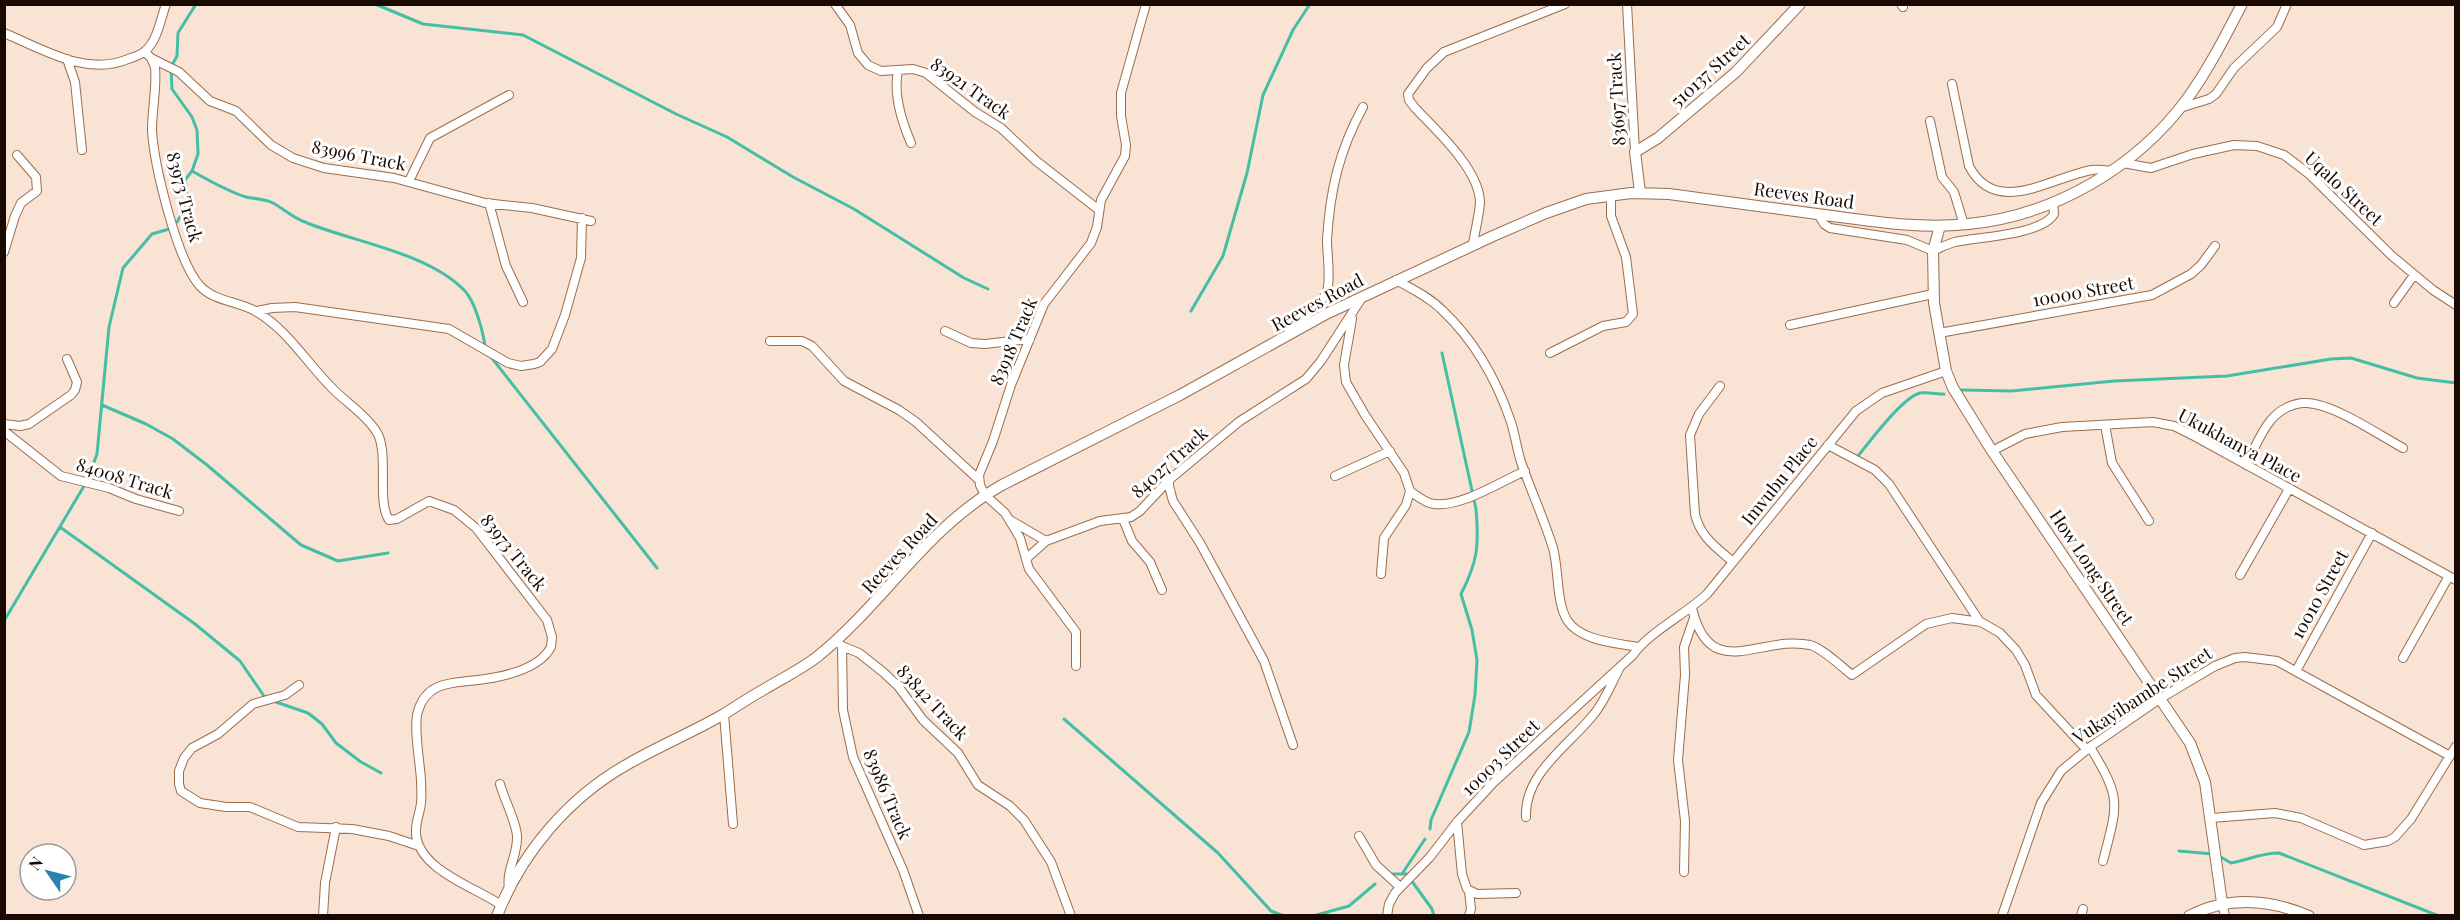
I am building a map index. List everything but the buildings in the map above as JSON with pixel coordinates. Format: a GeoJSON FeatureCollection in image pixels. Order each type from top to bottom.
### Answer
{"type":"FeatureCollection","features":[{"type":"Feature","properties":{"kind":"street"},"geometry":{"type":"LineString","coordinates":[[4,33],[33,47],[67,59],[106,65],[148,55],[166,4]]}},
{"type":"Feature","properties":{"kind":"street","name":"83921 Track"},"geometry":{"type":"LineString","coordinates":[[835,4],[850,25],[858,53],[864,61],[881,71],[913,69],[927,74],[975,112],[1001,128],[1035,160],[1099,210]]}},
{"type":"Feature","properties":{"kind":"street","name":"83918 Track"},"geometry":{"type":"LineString","coordinates":[[979,480],[1030,339],[1048,298],[1092,243],[1103,194],[1126,152],[1121,116],[1121,93],[1146,4]]}},
{"type":"Feature","properties":{"kind":"street"},"geometry":{"type":"LineString","coordinates":[[1473,244],[1480,201],[1476,185],[1457,153],[1415,108],[1408,94],[1427,68],[1444,52],[1565,4]]}},
{"type":"Feature","properties":{"kind":"street","name":"83697 Track"},"geometry":{"type":"LineString","coordinates":[[1627,4],[1635,152],[1640,192]]}},
{"type":"Feature","properties":{"kind":"street","name":"510137 Street"},"geometry":{"type":"LineString","coordinates":[[1635,152],[1658,138],[1736,72],[1800,4]]}},
{"type":"Feature","properties":{"kind":"street","name":"Reeves Road"},"geometry":{"type":"LineString","coordinates":[[499,910],[522,866],[550,828],[590,789],[626,764],[724,714],[839,644],[940,532],[985,495],[1180,395],[1363,295],[1546,213],[1586,199],[1611,195],[1640,192],[1906,225],[1941,226],[1999,219],[2053,202],[2111,171],[2156,134],[2180,108],[2201,78],[2242,4]]}},
{"type":"Feature","properties":{"kind":"street"},"geometry":{"type":"LineString","coordinates":[[2180,108],[2209,99],[2216,94],[2235,68],[2277,27],[2287,4]]}},
{"type":"Feature","properties":{"kind":"street","name":"83996 Track"},"geometry":{"type":"LineString","coordinates":[[148,55],[179,72],[210,100],[236,111],[271,145],[286,155],[324,168],[376,174],[489,203],[532,208],[586,220],[581,258],[565,315],[552,349],[540,362],[534,364],[521,366],[508,363],[449,329],[295,307],[256,311]]}},
{"type":"Feature","properties":{"kind":"street","name":"83973 Track"},"geometry":{"type":"LineString","coordinates":[[148,55],[156,74],[152,125],[166,206],[182,253],[196,281],[202,288],[221,299],[256,311],[291,342],[333,389],[377,432],[382,446],[388,519],[396,520],[429,501],[456,511],[476,528],[494,554],[541,610],[551,628],[550,650],[529,666],[493,677],[440,685],[419,708],[416,727],[422,791],[416,826],[418,846]]}},
{"type":"Feature","properties":{"kind":"street"},"geometry":{"type":"LineString","coordinates":[[67,59],[75,82],[82,150]]}},
{"type":"Feature","properties":{"kind":"street"},"geometry":{"type":"LineString","coordinates":[[898,71],[896,80],[901,111],[911,143]]}},
{"type":"Feature","properties":{"kind":"street"},"geometry":{"type":"LineString","coordinates":[[1952,84],[1969,166],[1975,177],[1986,187],[2008,192],[2032,189],[2090,170],[2111,171]]}},
{"type":"Feature","properties":{"kind":"street"},"geometry":{"type":"LineString","coordinates":[[409,182],[430,138],[508,95]]}},
{"type":"Feature","properties":{"kind":"street"},"geometry":{"type":"LineString","coordinates":[[1285,337],[1327,291],[1328,239],[1334,175],[1344,144],[1363,107]]}},
{"type":"Feature","properties":{"kind":"street"},"geometry":{"type":"LineString","coordinates":[[1930,121],[1942,177],[1954,192],[1964,225]]}},
{"type":"Feature","properties":{"kind":"street","name":"Uqalo Street"},"geometry":{"type":"LineString","coordinates":[[2123,163],[2151,168],[2217,147],[2246,145],[2266,148],[2284,155],[2308,174],[2414,275],[2456,305]]}},
{"type":"Feature","properties":{"kind":"street"},"geometry":{"type":"LineString","coordinates":[[4,252],[21,203],[37,191],[36,177],[17,155]]}},
{"type":"Feature","properties":{"kind":"street"},"geometry":{"type":"LineString","coordinates":[[1550,353],[1604,326],[1626,322],[1632,318],[1634,310],[1626,257],[1611,216],[1611,195]]}},
{"type":"Feature","properties":{"kind":"street"},"geometry":{"type":"LineString","coordinates":[[1818,214],[1824,224],[1830,228],[1906,240],[1933,251],[1952,243],[2001,237],[2044,224],[2054,214],[2053,202]]}},
{"type":"Feature","properties":{"kind":"street"},"geometry":{"type":"LineString","coordinates":[[489,203],[506,266],[523,302]]}},
{"type":"Feature","properties":{"kind":"street","name":"How Long Street"},"geometry":{"type":"LineString","coordinates":[[1941,226],[1933,251],[1933,294],[1946,371],[1956,395],[1992,451],[2196,752],[2205,782],[2222,903]]}},
{"type":"Feature","properties":{"kind":"street","name":"10000 Street"},"geometry":{"type":"LineString","coordinates":[[1939,333],[2152,295],[2191,274],[2215,246]]}},
{"type":"Feature","properties":{"kind":"street"},"geometry":{"type":"LineString","coordinates":[[2394,303],[2414,275]]}},
{"type":"Feature","properties":{"kind":"street"},"geometry":{"type":"LineString","coordinates":[[1396,280],[1443,310],[1475,347],[1496,385],[1546,526],[1556,559],[1561,600],[1568,620],[1577,630],[1587,635],[1638,647]]}},
{"type":"Feature","properties":{"kind":"street"},"geometry":{"type":"LineString","coordinates":[[1790,325],[1933,294]]}},
{"type":"Feature","properties":{"kind":"street","name":"84027 Track"},"geometry":{"type":"LineString","coordinates":[[1026,559],[1046,541],[1100,521],[1131,517],[1140,511],[1169,480],[1240,421],[1306,379],[1317,367],[1354,313],[1363,295]]}},
{"type":"Feature","properties":{"kind":"street"},"geometry":{"type":"LineString","coordinates":[[1354,313],[1349,331],[1344,373],[1353,395],[1404,473],[1410,491],[1406,505],[1384,538],[1381,574]]}},
{"type":"Feature","properties":{"kind":"street"},"geometry":{"type":"LineString","coordinates":[[945,331],[971,343],[986,344],[1030,339]]}},
{"type":"Feature","properties":{"kind":"street"},"geometry":{"type":"LineString","coordinates":[[770,341],[802,342],[812,346],[844,381],[899,410],[916,422],[979,480],[985,495],[998,505],[1010,520],[1023,543],[1029,569],[1076,632],[1076,666]]}},
{"type":"Feature","properties":{"kind":"street"},"geometry":{"type":"LineString","coordinates":[[4,424],[20,426],[29,424],[73,393],[77,382],[67,359]]}},
{"type":"Feature","properties":{"kind":"street","name":"Imvubu Place"},"geometry":{"type":"LineString","coordinates":[[1654,636],[1707,594],[1856,411],[1882,393],[1946,371]]}},
{"type":"Feature","properties":{"kind":"street"},"geometry":{"type":"LineString","coordinates":[[1720,386],[1699,414],[1690,435],[1695,514],[1697,524],[1706,538],[1733,562]]}},
{"type":"Feature","properties":{"kind":"street"},"geometry":{"type":"LineString","coordinates":[[2246,465],[2270,420],[2284,409],[2300,403],[2308,403],[2333,411],[2403,448]]}},
{"type":"Feature","properties":{"kind":"street","name":"Ukukhanya Place"},"geometry":{"type":"LineString","coordinates":[[1992,451],[2036,431],[2144,422],[2167,424],[2196,437],[2452,578]]}},
{"type":"Feature","properties":{"kind":"street"},"geometry":{"type":"LineString","coordinates":[[2104,425],[2112,463],[2149,521]]}},
{"type":"Feature","properties":{"kind":"street","name":"84008 Track"},"geometry":{"type":"LineString","coordinates":[[4,431],[61,476],[110,488],[136,499],[179,511]]}},
{"type":"Feature","properties":{"kind":"street"},"geometry":{"type":"LineString","coordinates":[[1828,445],[1875,470],[1889,484],[1981,622]]}},
{"type":"Feature","properties":{"kind":"street"},"geometry":{"type":"LineString","coordinates":[[1335,477],[1390,451]]}},
{"type":"Feature","properties":{"kind":"street"},"geometry":{"type":"LineString","coordinates":[[1410,491],[1428,503],[1441,504],[1473,497],[1525,471]]}},
{"type":"Feature","properties":{"kind":"street"},"geometry":{"type":"LineString","coordinates":[[1169,480],[1168,486],[1173,501],[1200,543],[1264,661],[1293,745]]}},
{"type":"Feature","properties":{"kind":"street"},"geometry":{"type":"LineString","coordinates":[[2240,575],[2289,489]]}},
{"type":"Feature","properties":{"kind":"street"},"geometry":{"type":"LineString","coordinates":[[1123,519],[1132,541],[1150,562],[1162,590]]}},
{"type":"Feature","properties":{"kind":"street"},"geometry":{"type":"LineString","coordinates":[[1010,520],[1046,541]]}},
{"type":"Feature","properties":{"kind":"street","name":"10010 Street"},"geometry":{"type":"LineString","coordinates":[[2296,671],[2372,533]]}},
{"type":"Feature","properties":{"kind":"street"},"geometry":{"type":"LineString","coordinates":[[2403,658],[2452,578]]}},
{"type":"Feature","properties":{"kind":"street"},"geometry":{"type":"LineString","coordinates":[[1692,608],[1702,635],[1715,648],[1734,653],[1780,646],[1810,645],[1852,675],[1926,624],[1952,618],[1981,622],[2000,633],[2016,650],[2025,665],[2036,695],[2089,748],[2111,784],[2115,815],[2103,861]]}},
{"type":"Feature","properties":{"kind":"street"},"geometry":{"type":"LineString","coordinates":[[1683,872],[1685,821],[1678,760],[1684,700],[1684,647],[1694,618]]}},
{"type":"Feature","properties":{"kind":"street","name":"10003 Street"},"geometry":{"type":"LineString","coordinates":[[1387,915],[1389,904],[1401,887],[1501,775],[1638,647],[1654,636]]}},
{"type":"Feature","properties":{"kind":"street","name":"83986 Track"},"geometry":{"type":"LineString","coordinates":[[839,644],[843,710],[852,756],[903,870],[919,915]]}},
{"type":"Feature","properties":{"kind":"street","name":"83842 Track"},"geometry":{"type":"LineString","coordinates":[[839,644],[859,653],[898,686],[924,720],[958,753],[978,786],[1010,806],[1024,820],[1051,862],[1071,915]]}},
{"type":"Feature","properties":{"kind":"street","name":"Vukayibambe Street"},"geometry":{"type":"LineString","coordinates":[[2002,915],[2045,795],[2061,771],[2089,748],[2161,698],[2215,666],[2235,658],[2277,661],[2450,756]]}},
{"type":"Feature","properties":{"kind":"street"},"geometry":{"type":"LineString","coordinates":[[1526,818],[1526,799],[1536,780],[1551,760],[1594,714],[1622,664]]}},
{"type":"Feature","properties":{"kind":"street"},"geometry":{"type":"LineString","coordinates":[[299,685],[285,694],[253,704],[218,734],[192,748],[181,765],[179,784],[182,791],[200,803],[226,807],[250,807],[298,827],[336,827],[389,836],[418,846],[429,861],[499,910]]}},
{"type":"Feature","properties":{"kind":"street"},"geometry":{"type":"LineString","coordinates":[[724,714],[733,824]]}},
{"type":"Feature","properties":{"kind":"street"},"geometry":{"type":"LineString","coordinates":[[2211,818],[2275,813],[2301,818],[2364,846],[2388,842],[2396,837],[2411,819],[2456,746]]}},
{"type":"Feature","properties":{"kind":"street"},"geometry":{"type":"LineString","coordinates":[[500,784],[518,837],[507,877],[509,889]]}},
{"type":"Feature","properties":{"kind":"street"},"geometry":{"type":"LineString","coordinates":[[1457,822],[1464,885],[1469,891],[1477,894],[1516,893]]}},
{"type":"Feature","properties":{"kind":"street"},"geometry":{"type":"LineString","coordinates":[[324,915],[325,883],[336,827]]}},
{"type":"Feature","properties":{"kind":"street"},"geometry":{"type":"LineString","coordinates":[[1359,836],[1376,866],[1401,887]]}},
{"type":"Feature","properties":{"kind":"street"},"geometry":{"type":"LineString","coordinates":[[1469,891],[1469,915]]}},
{"type":"Feature","properties":{"kind":"street"},"geometry":{"type":"LineString","coordinates":[[2189,915],[2222,903],[2244,901],[2278,904],[2309,915]]}},
{"type":"Feature","properties":{"kind":"street"},"geometry":{"type":"LineString","coordinates":[[2222,903],[2225,915]]}},
{"type":"Feature","properties":{"kind":"street"},"geometry":{"type":"LineString","coordinates":[[1389,904],[1396,915]]}},
{"type":"Feature","properties":{"kind":"waterway"},"geometry":{"type":"LineString","coordinates":[[177,222],[186,202],[185,180],[192,171],[198,154],[197,130],[192,117],[172,89],[171,67],[177,56],[178,33],[196,4]]}},
{"type":"Feature","properties":{"kind":"waterway"},"geometry":{"type":"LineString","coordinates":[[375,4],[423,24],[523,35],[676,114],[727,137],[793,177],[854,209],[964,278],[988,289]]}},
{"type":"Feature","properties":{"kind":"waterway"},"geometry":{"type":"LineString","coordinates":[[1191,311],[1223,256],[1247,173],[1263,95],[1293,30],[1310,4]]}},
{"type":"Feature","properties":{"kind":"waterway"},"geometry":{"type":"LineString","coordinates":[[192,171],[239,195],[273,203],[301,220],[389,249],[431,267],[449,278],[469,296],[478,317],[485,346]]}},
{"type":"Feature","properties":{"kind":"waterway"},"geometry":{"type":"LineString","coordinates":[[4,621],[87,481],[97,454],[109,327],[123,268],[152,234],[169,229]]}},
{"type":"Feature","properties":{"kind":"waterway"},"geometry":{"type":"LineString","coordinates":[[1430,829],[1431,820],[1469,732],[1475,695],[1477,660],[1472,630],[1461,594],[1471,572],[1476,553],[1476,509],[1442,353]]}},
{"type":"Feature","properties":{"kind":"waterway"},"geometry":{"type":"LineString","coordinates":[[491,357],[657,568]]}},
{"type":"Feature","properties":{"kind":"waterway"},"geometry":{"type":"LineString","coordinates":[[1962,390],[2012,391],[2114,381],[2227,376],[2331,359],[2351,358],[2417,378],[2456,383]]}},
{"type":"Feature","properties":{"kind":"waterway"},"geometry":{"type":"LineString","coordinates":[[1858,456],[1887,420],[1913,396],[1920,393],[1944,394]]}},
{"type":"Feature","properties":{"kind":"waterway"},"geometry":{"type":"LineString","coordinates":[[102,405],[146,424],[173,439],[301,545],[338,561],[388,553]]}},
{"type":"Feature","properties":{"kind":"waterway"},"geometry":{"type":"LineString","coordinates":[[60,527],[195,624],[240,661],[266,699]]}},
{"type":"Feature","properties":{"kind":"waterway"},"geometry":{"type":"LineString","coordinates":[[273,701],[308,713],[322,724],[336,743],[361,762],[381,773]]}},
{"type":"Feature","properties":{"kind":"waterway"},"geometry":{"type":"LineString","coordinates":[[1064,719],[1218,853],[1271,911],[1284,916]]}},
{"type":"Feature","properties":{"kind":"waterway"},"geometry":{"type":"LineString","coordinates":[[1402,874],[1425,839]]}},
{"type":"Feature","properties":{"kind":"waterway"},"geometry":{"type":"LineString","coordinates":[[2179,851],[2213,854]]}},
{"type":"Feature","properties":{"kind":"waterway"},"geometry":{"type":"LineString","coordinates":[[2219,856],[2231,863],[2279,853],[2439,916]]}},
{"type":"Feature","properties":{"kind":"waterway"},"geometry":{"type":"LineString","coordinates":[[1390,874],[1407,874]]}},
{"type":"Feature","properties":{"kind":"waterway"},"geometry":{"type":"LineString","coordinates":[[1411,880],[1432,909],[1434,916]]}},
{"type":"Feature","properties":{"kind":"waterway"},"geometry":{"type":"LineString","coordinates":[[1313,916],[1349,906],[1375,884]]}}]}
